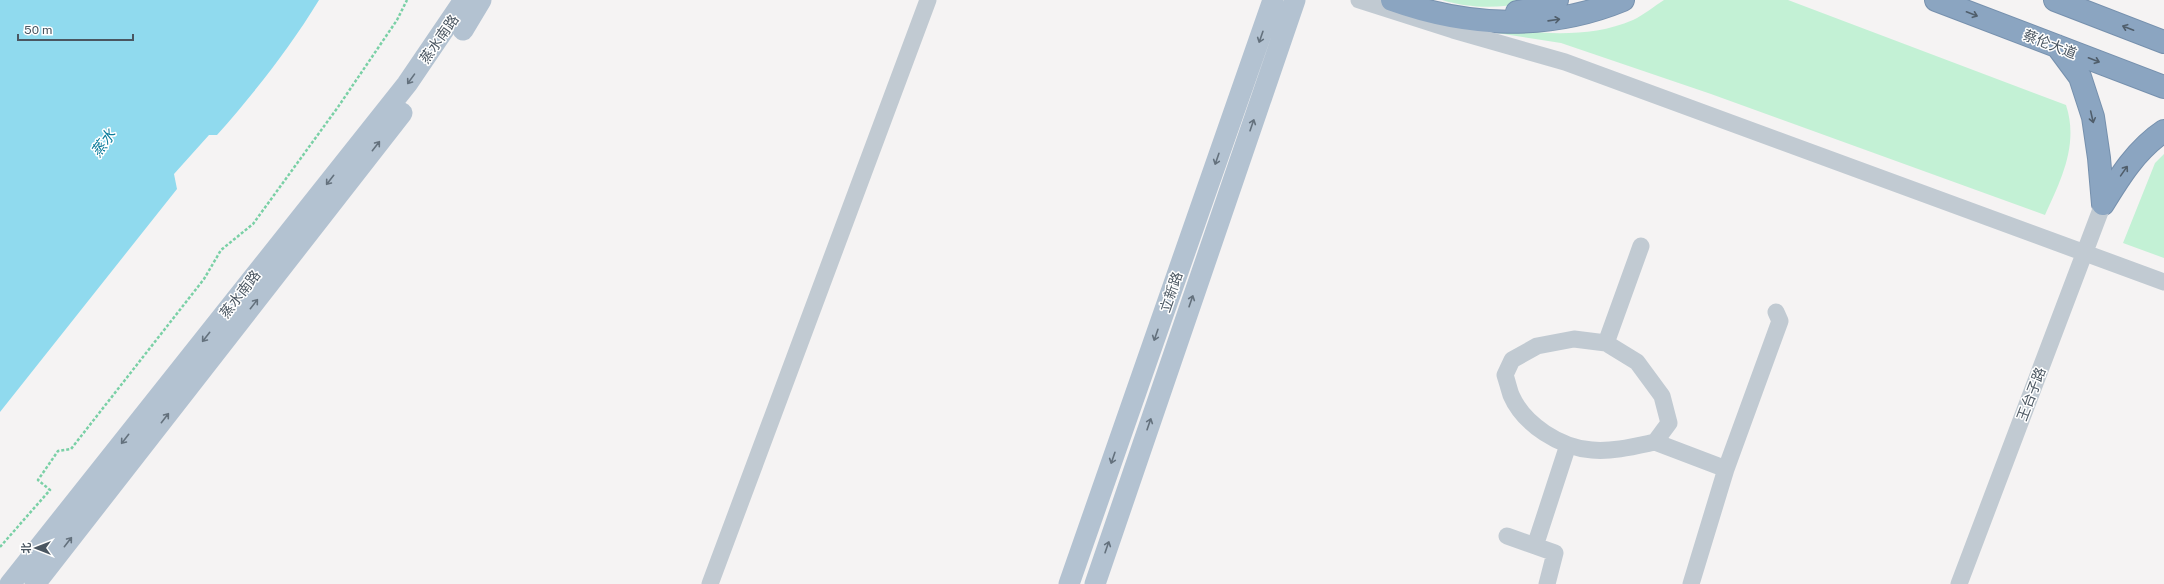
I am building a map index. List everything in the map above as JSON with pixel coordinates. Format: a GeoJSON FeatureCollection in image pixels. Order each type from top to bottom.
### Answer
{"type":"FeatureCollection","features":[{"type":"Feature","properties":{"kind":"highway"},"geometry":{"type":"LineString","coordinates":[[1392,0],[1465,18],[1506,23],[1555,20],[1596,11],[1623,0]]}},
{"type":"Feature","properties":{"kind":"highway"},"geometry":{"type":"LineString","coordinates":[[1415,0],[1472,14],[1506,14],[1536,9],[1557,0]]}},
{"type":"Feature","properties":{"kind":"highway","name":"蔡伦大道"},"geometry":{"type":"LineString","coordinates":[[1936,0],[2164,87]]}},
{"type":"Feature","properties":{"kind":"highway"},"geometry":{"type":"LineString","coordinates":[[2055,0],[2164,42]]}},
{"type":"Feature","properties":{"kind":"highway"},"geometry":{"type":"LineString","coordinates":[[2057,46],[2080,77],[2093,117],[2099,158],[2103,204]]}},
{"type":"Feature","properties":{"kind":"highway"},"geometry":{"type":"LineString","coordinates":[[2103,204],[2125,168],[2152,139],[2164,131]]}},
{"type":"Feature","properties":{"kind":"main road","name":"蒸水南路"},"geometry":{"type":"LineString","coordinates":[[10,584],[407,84],[464,0]]}},
{"type":"Feature","properties":{"kind":"main road","name":"蒸水南路"},"geometry":{"type":"LineString","coordinates":[[35,584],[421,89],[456,40],[481,0]]}},
{"type":"Feature","properties":{"kind":"main road","name":"立新路"},"geometry":{"type":"LineString","coordinates":[[1069,584],[1274,0]]}},
{"type":"Feature","properties":{"kind":"main road","name":"立新路"},"geometry":{"type":"LineString","coordinates":[[1099,583],[1295,0]]}},
{"type":"Feature","properties":{"kind":"street"},"geometry":{"type":"LineString","coordinates":[[710,584],[928,0]]}},
{"type":"Feature","properties":{"kind":"street"},"geometry":{"type":"LineString","coordinates":[[1360,0],[1453,30],[1565,62],[2164,282]]}},
{"type":"Feature","properties":{"kind":"street","name":"王台子路"},"geometry":{"type":"LineString","coordinates":[[1959,584],[2103,204]]}},
{"type":"Feature","properties":{"kind":"street"},"geometry":{"type":"LineString","coordinates":[[1606,343],[1641,246]]}},
{"type":"Feature","properties":{"kind":"street"},"geometry":{"type":"LineString","coordinates":[[1691,584],[1726,469],[1780,321],[1776,312]]}},
{"type":"Feature","properties":{"kind":"street"},"geometry":{"type":"LineString","coordinates":[[1655,442],[1669,424],[1662,396],[1637,362],[1606,343],[1574,339],[1537,346],[1512,360],[1505,375],[1512,396],[1526,417],[1545,433],[1568,445],[1592,450],[1632,447],[1655,442],[1726,469]]}},
{"type":"Feature","properties":{"kind":"street"},"geometry":{"type":"LineString","coordinates":[[1535,546],[1568,445]]}},
{"type":"Feature","properties":{"kind":"street"},"geometry":{"type":"LineString","coordinates":[[1507,536],[1555,553],[1547,584]]}},
{"type":"Feature","properties":{"kind":"path"},"geometry":{"type":"LineString","coordinates":[[0,547],[50,490],[38,480],[58,451],[70,449],[204,279],[222,250],[253,224],[338,107],[397,20],[407,0]]}},
{"type":"Feature","properties":{"kind":"green space"},"geometry":{"type":"Polygon","coordinates":[[[1442,0],[1540,0],[1515,5],[1479,7],[1442,0]]]}},
{"type":"Feature","properties":{"kind":"green space"},"geometry":{"type":"Polygon","coordinates":[[[1664,0],[1788,0],[2066,105],[2069,119],[2069,148],[2057,189],[2045,215],[1711,94],[1561,43],[1484,31],[1488,29],[1562,33],[1598,30],[1633,20],[1664,0]]]}},
{"type":"Feature","properties":{"kind":"green space"},"geometry":{"type":"Polygon","coordinates":[[[2164,154],[2164,258],[2123,243],[2155,163],[2164,154]]]}},
{"type":"Feature","properties":{"kind":"water","name":"蒸水"},"geometry":{"type":"Polygon","coordinates":[[[0,0],[319,0],[284,53],[245,103],[217,135],[209,135],[174,174],[177,189],[0,412],[0,0]]]}}]}
